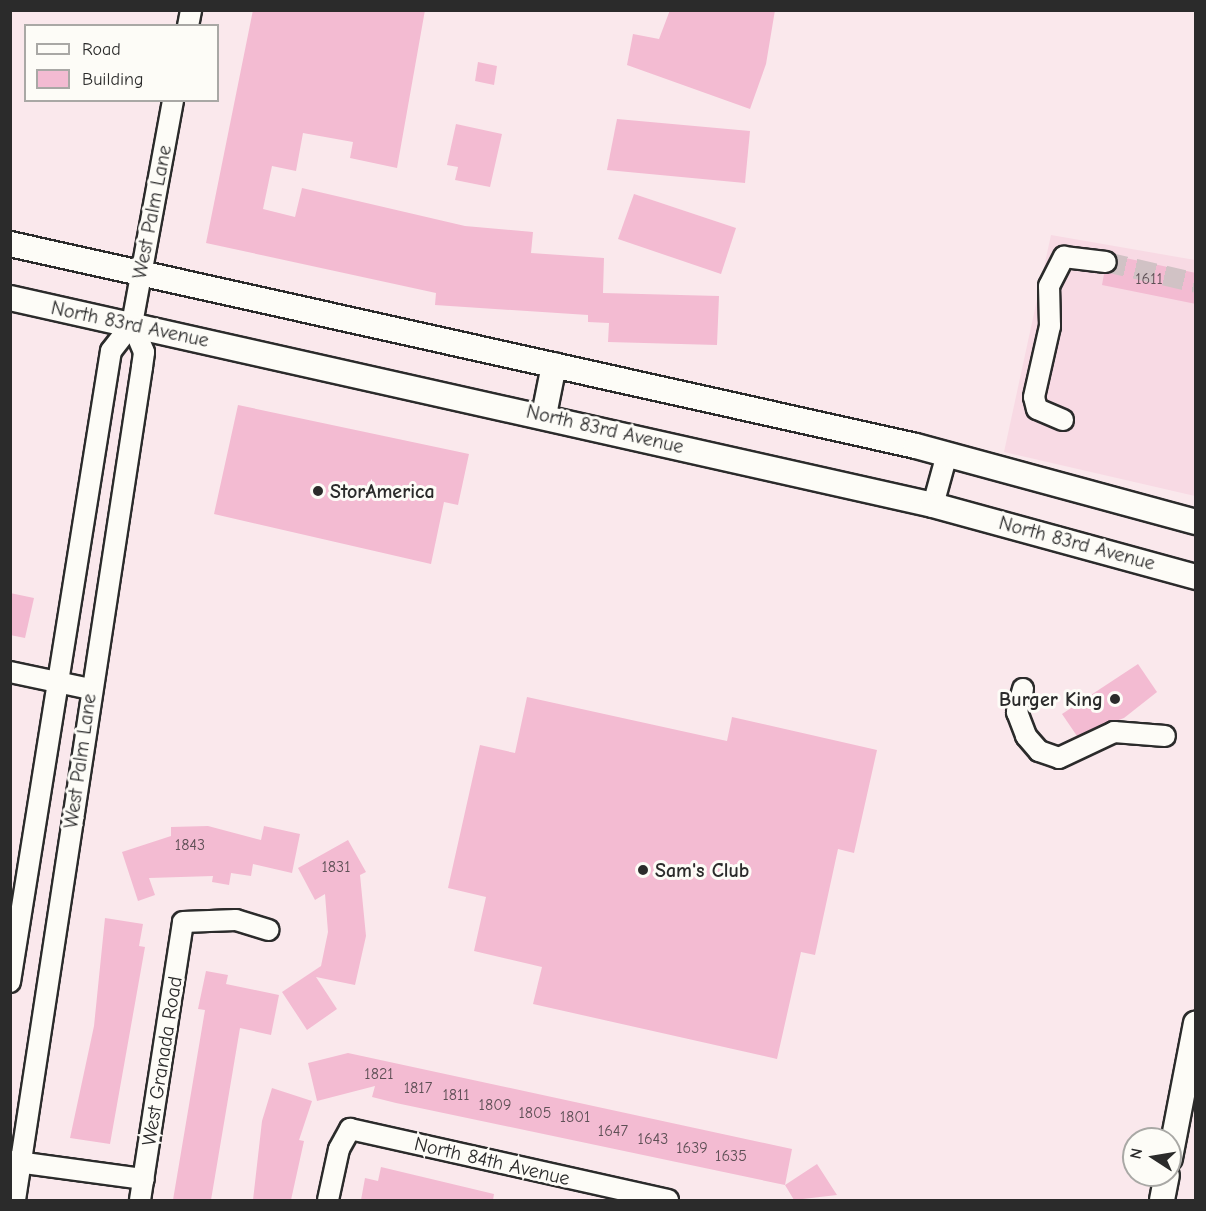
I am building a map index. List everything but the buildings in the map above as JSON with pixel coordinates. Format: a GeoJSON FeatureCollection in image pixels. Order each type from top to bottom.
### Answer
{"type":"FeatureCollection","features":[{"type":"Feature","properties":{"kind":"main road"},"geometry":{"type":"LineString","coordinates":[[10,244],[947,454],[1196,522]]}},
{"type":"Feature","properties":{"kind":"main road","name":"North 83rd Avenue"},"geometry":{"type":"LineString","coordinates":[[10,298],[544,415],[933,505],[1196,577]]}},
{"type":"Feature","properties":{"kind":"main road"},"geometry":{"type":"LineString","coordinates":[[544,415],[554,365]]}},
{"type":"Feature","properties":{"kind":"main road"},"geometry":{"type":"LineString","coordinates":[[1176,1127],[1196,1023]]}},
{"type":"Feature","properties":{"kind":"street","name":"West Palm Lane"},"geometry":{"type":"LineString","coordinates":[[10,982],[111,351],[132,324],[173,102]]}},
{"type":"Feature","properties":{"kind":"street"},"geometry":{"type":"LineString","coordinates":[[1063,420],[1037,409],[1034,397],[1050,326],[1049,286],[1064,257],[1106,262]]}},
{"type":"Feature","properties":{"kind":"street","name":"West Palm Lane"},"geometry":{"type":"LineString","coordinates":[[15,1200],[16,1162],[144,352],[132,324]]}},
{"type":"Feature","properties":{"kind":"street"},"geometry":{"type":"LineString","coordinates":[[933,505],[947,454]]}},
{"type":"Feature","properties":{"kind":"street"},"geometry":{"type":"LineString","coordinates":[[10,672],[90,689]]}},
{"type":"Feature","properties":{"kind":"street"},"geometry":{"type":"LineString","coordinates":[[1023,689],[1017,712],[1039,752],[1071,757],[1127,729],[1165,736]]}},
{"type":"Feature","properties":{"kind":"street","name":"West Granada Road"},"geometry":{"type":"LineString","coordinates":[[140,1200],[183,922],[236,920],[268,930]]}},
{"type":"Feature","properties":{"kind":"street","name":"North 84th Avenue"},"geometry":{"type":"LineString","coordinates":[[328,1200],[339,1149],[350,1129],[595,1192],[668,1200]]}},
{"type":"Feature","properties":{"kind":"street"},"geometry":{"type":"LineString","coordinates":[[16,1162],[144,1179]]}},
{"type":"Feature","properties":{"kind":"shaded area"},"geometry":{"type":"Polygon","coordinates":[[[1051,235],[1195,260],[1195,496],[1004,452],[1051,235]]]}},
{"type":"Feature","properties":{"kind":"tunnel"},"geometry":{"type":"LineString","coordinates":[[1106,262],[1196,283]]}},
{"type":"Feature","properties":{"kind":"place","name":"StorAmerica"},"geometry":{"type":"Point","coordinates":[318,491]}},
{"type":"Feature","properties":{"kind":"place","name":"Burger King"},"geometry":{"type":"Point","coordinates":[1115,699]}},
{"type":"Feature","properties":{"kind":"place","name":"Sam's Club"},"geometry":{"type":"Point","coordinates":[643,870]}}]}
